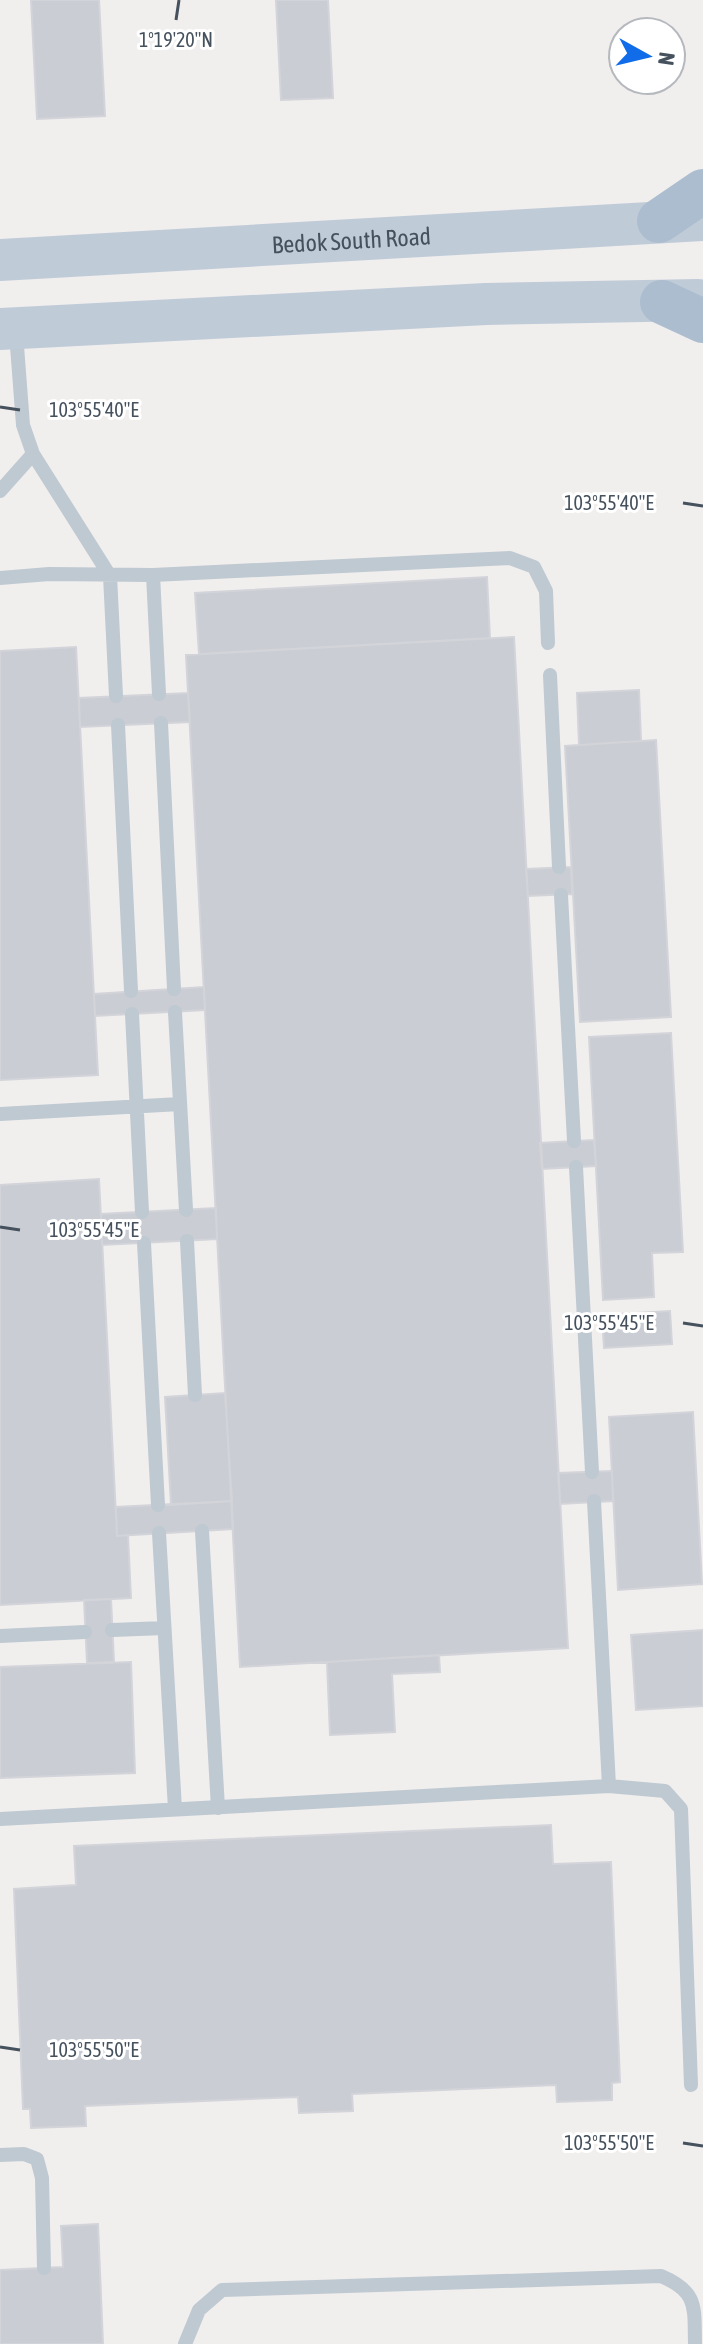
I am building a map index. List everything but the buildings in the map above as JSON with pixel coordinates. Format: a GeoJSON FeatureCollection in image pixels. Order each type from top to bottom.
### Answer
{"type":"FeatureCollection","features":[{"type":"Feature","properties":{"kind":"main road"},"geometry":{"type":"LineString","coordinates":[[659,221],[703,191]]}},
{"type":"Feature","properties":{"kind":"main road","name":"Bedok South Road"},"geometry":{"type":"LineString","coordinates":[[0,260],[703,220]]}},
{"type":"Feature","properties":{"kind":"main road"},"geometry":{"type":"LineString","coordinates":[[8,329],[486,304],[682,301],[703,321]]}},
{"type":"Feature","properties":{"kind":"lane"},"geometry":{"type":"LineString","coordinates":[[8,329],[23,425],[33,454],[110,576],[116,696]]}},
{"type":"Feature","properties":{"kind":"lane"},"geometry":{"type":"LineString","coordinates":[[0,491],[33,454]]}},
{"type":"Feature","properties":{"kind":"lane"},"geometry":{"type":"LineString","coordinates":[[0,578],[49,574],[153,575],[510,558],[534,567],[546,591],[548,643]]}},
{"type":"Feature","properties":{"kind":"lane"},"geometry":{"type":"LineString","coordinates":[[153,575],[159,694]]}},
{"type":"Feature","properties":{"kind":"lane"},"geometry":{"type":"LineString","coordinates":[[550,675],[559,867]]}},
{"type":"Feature","properties":{"kind":"lane"},"geometry":{"type":"LineString","coordinates":[[161,723],[174,989]]}},
{"type":"Feature","properties":{"kind":"lane"},"geometry":{"type":"LineString","coordinates":[[118,725],[131,991]]}},
{"type":"Feature","properties":{"kind":"lane"},"geometry":{"type":"LineString","coordinates":[[561,895],[574,1141]]}},
{"type":"Feature","properties":{"kind":"lane"},"geometry":{"type":"LineString","coordinates":[[175,1012],[186,1210]]}},
{"type":"Feature","properties":{"kind":"lane"},"geometry":{"type":"LineString","coordinates":[[132,1014],[142,1212]]}},
{"type":"Feature","properties":{"kind":"lane"},"geometry":{"type":"LineString","coordinates":[[0,1114],[180,1104]]}},
{"type":"Feature","properties":{"kind":"lane"},"geometry":{"type":"LineString","coordinates":[[576,1167],[592,1472]]}},
{"type":"Feature","properties":{"kind":"lane"},"geometry":{"type":"LineString","coordinates":[[187,1241],[195,1395]]}},
{"type":"Feature","properties":{"kind":"lane"},"geometry":{"type":"LineString","coordinates":[[144,1243],[158,1505]]}},
{"type":"Feature","properties":{"kind":"lane"},"geometry":{"type":"LineString","coordinates":[[594,1501],[609,1786]]}},
{"type":"Feature","properties":{"kind":"lane"},"geometry":{"type":"LineString","coordinates":[[202,1531],[218,1808]]}},
{"type":"Feature","properties":{"kind":"lane"},"geometry":{"type":"LineString","coordinates":[[159,1533],[175,1809]]}},
{"type":"Feature","properties":{"kind":"lane"},"geometry":{"type":"LineString","coordinates":[[112,1630],[164,1628]]}},
{"type":"Feature","properties":{"kind":"lane"},"geometry":{"type":"LineString","coordinates":[[0,1636],[85,1632]]}},
{"type":"Feature","properties":{"kind":"lane"},"geometry":{"type":"LineString","coordinates":[[0,1819],[609,1786],[665,1791],[681,1809],[691,2085]]}},
{"type":"Feature","properties":{"kind":"lane"},"geometry":{"type":"LineString","coordinates":[[0,2155],[24,2154],[37,2159],[42,2178],[44,2268]]}},
{"type":"Feature","properties":{"kind":"lane"},"geometry":{"type":"LineString","coordinates":[[185,2344],[199,2310],[222,2290],[661,2276],[680,2284],[694,2305],[695,2344]]}}]}
